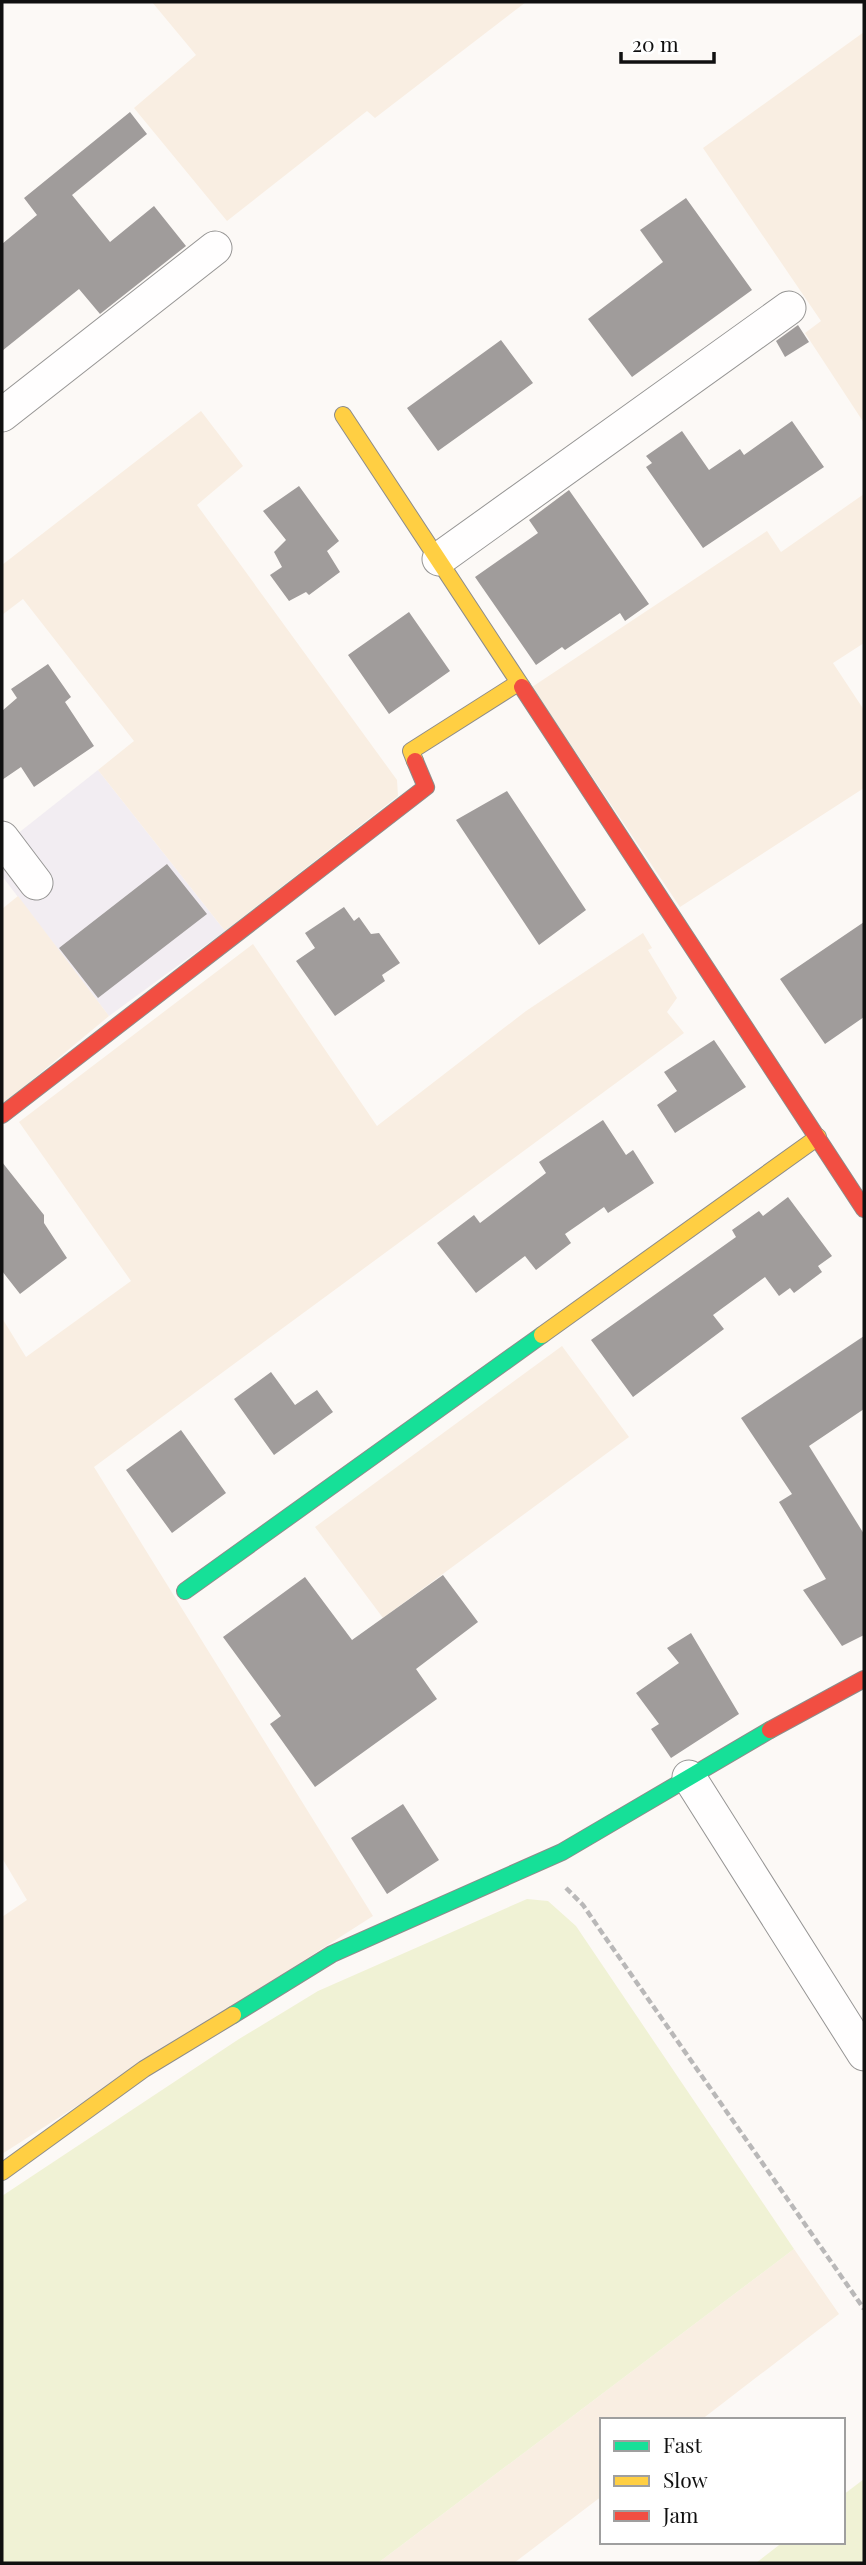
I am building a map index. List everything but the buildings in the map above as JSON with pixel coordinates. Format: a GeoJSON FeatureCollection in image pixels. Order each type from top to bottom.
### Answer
{"type":"FeatureCollection","features":[{"type":"Feature","properties":{"kind":"street"},"geometry":{"type":"LineString","coordinates":[[2,415],[215,248]]}},
{"type":"Feature","properties":{"kind":"street"},"geometry":{"type":"LineString","coordinates":[[439,559],[789,308]]}},
{"type":"Feature","properties":{"kind":"street"},"geometry":{"type":"LineString","coordinates":[[344,415],[864,1209]]}},
{"type":"Feature","properties":{"kind":"street"},"geometry":{"type":"LineString","coordinates":[[2,1115],[426,787],[411,751],[518,682]]}},
{"type":"Feature","properties":{"kind":"street"},"geometry":{"type":"LineString","coordinates":[[2,838],[36,883]]}},
{"type":"Feature","properties":{"kind":"street"},"geometry":{"type":"LineString","coordinates":[[184,1591],[818,1137]]}},
{"type":"Feature","properties":{"kind":"street"},"geometry":{"type":"LineString","coordinates":[[2,2172],[144,2069],[332,1954],[562,1852],[864,1679]]}},
{"type":"Feature","properties":{"kind":"street"},"geometry":{"type":"LineString","coordinates":[[689,1777],[864,2054]]}},
{"type":"Feature","properties":{"kind":"path"},"geometry":{"type":"LineString","coordinates":[[524,1869],[564,1887],[583,1905],[864,2309]]}},
{"type":"Feature","properties":{"kind":"shaded area"},"geometry":{"type":"Polygon","coordinates":[[[152,2],[526,2],[375,118],[367,111],[227,221],[134,108],[196,55],[152,2]]]}},
{"type":"Feature","properties":{"kind":"shaded area"},"geometry":{"type":"Polygon","coordinates":[[[864,32],[864,423],[805,333],[821,321],[703,148],[864,32]]]}},
{"type":"Feature","properties":{"kind":"shaded area"},"geometry":{"type":"Polygon","coordinates":[[[201,411],[243,466],[197,505],[397,780],[398,796],[225,931],[98,770],[134,741],[23,599],[2,615],[2,565],[201,411]]]}},
{"type":"Feature","properties":{"kind":"shaded area"},"geometry":{"type":"Polygon","coordinates":[[[864,494],[864,643],[833,663],[864,710],[864,788],[680,907],[532,687],[767,531],[781,552],[864,494]]]}},
{"type":"Feature","properties":{"kind":"shaded area"},"geometry":{"type":"Polygon","coordinates":[[[98,770],[225,931],[109,1016],[2,876],[2,846],[98,770]]]}},
{"type":"Feature","properties":{"kind":"shaded area"},"geometry":{"type":"Polygon","coordinates":[[[18,896],[109,1016],[2,1105],[2,909],[18,896]]]}},
{"type":"Feature","properties":{"kind":"shaded area"},"geometry":{"type":"Polygon","coordinates":[[[643,933],[652,948],[648,950],[677,998],[667,1012],[684,1033],[94,1467],[373,1916],[2,2154],[2,1917],[27,1900],[2,1858],[2,1318],[26,1357],[131,1281],[19,1122],[253,944],[377,1126],[526,1011],[643,933]]]}},
{"type":"Feature","properties":{"kind":"shaded area"},"geometry":{"type":"Polygon","coordinates":[[[562,1346],[629,1437],[383,1618],[315,1527],[562,1346]]]}},
{"type":"Feature","properties":{"kind":"shaded area"},"geometry":{"type":"Polygon","coordinates":[[[794,2249],[839,2314],[704,2418],[600,2418],[600,2498],[514,2563],[378,2563],[794,2249]]]}},
{"type":"Feature","properties":{"kind":"green space"},"geometry":{"type":"Polygon","coordinates":[[[527,1899],[548,1901],[576,1926],[794,2249],[378,2563],[2,2563],[2,2196],[239,2039],[318,1991],[527,1899]]]}},
{"type":"Feature","properties":{"kind":"green space"},"geometry":{"type":"Polygon","coordinates":[[[864,2479],[864,2563],[756,2563],[780,2544],[845,2544],[845,2493],[864,2479]]]}},
{"type":"Feature","properties":{"kind":"traffic: fast"},"geometry":{"type":"LineString","coordinates":[[185,1591],[542,1335]]}},
{"type":"Feature","properties":{"kind":"traffic: fast"},"geometry":{"type":"LineString","coordinates":[[233,2015],[332,1954],[562,1852],[770,1730]]}},
{"type":"Feature","properties":{"kind":"traffic: slow"},"geometry":{"type":"LineString","coordinates":[[343,415],[522,687]]}},
{"type":"Feature","properties":{"kind":"traffic: slow"},"geometry":{"type":"LineString","coordinates":[[415,761],[411,751],[518,683]]}},
{"type":"Feature","properties":{"kind":"traffic: slow"},"geometry":{"type":"LineString","coordinates":[[542,1335],[818,1137]]}},
{"type":"Feature","properties":{"kind":"traffic: slow"},"geometry":{"type":"LineString","coordinates":[[2,2172],[144,2069],[233,2015]]}},
{"type":"Feature","properties":{"kind":"traffic: jam"},"geometry":{"type":"LineString","coordinates":[[522,687],[864,1209]]}},
{"type":"Feature","properties":{"kind":"traffic: jam"},"geometry":{"type":"LineString","coordinates":[[2,1115],[426,787],[415,761]]}},
{"type":"Feature","properties":{"kind":"traffic: jam"},"geometry":{"type":"LineString","coordinates":[[770,1730],[864,1679]]}}]}
